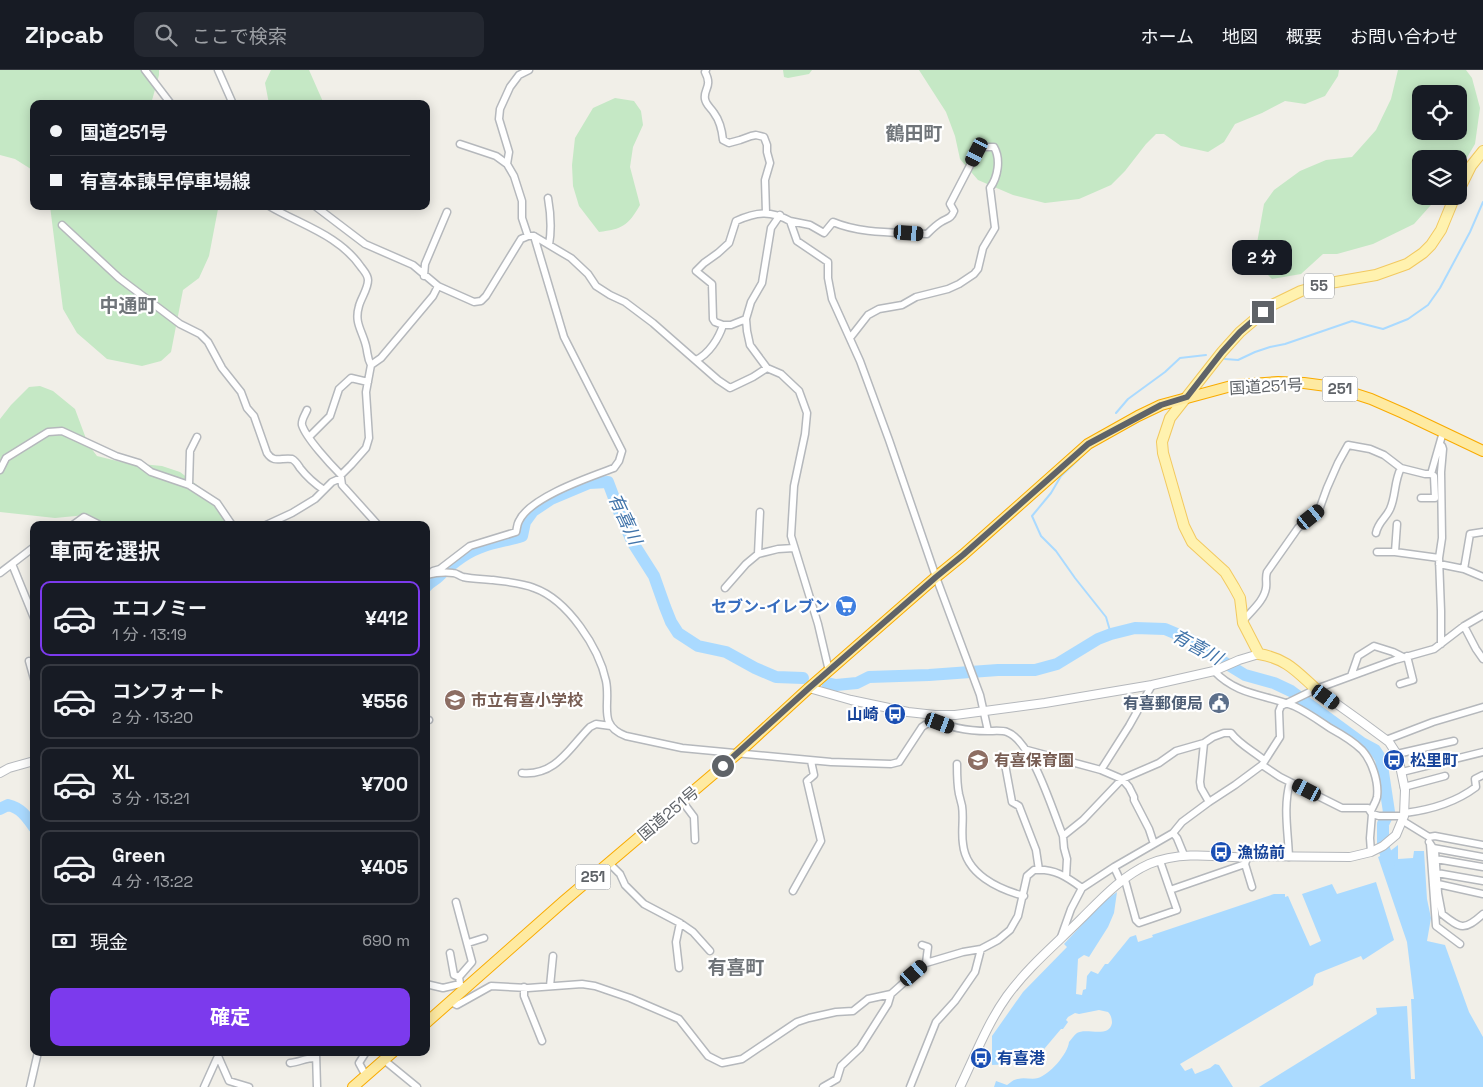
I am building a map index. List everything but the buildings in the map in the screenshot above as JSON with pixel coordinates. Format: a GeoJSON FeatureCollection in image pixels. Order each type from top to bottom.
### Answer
{"type":"FeatureCollection","features":[{"type":"Feature","properties":{"kind":"highway","name":"国道251号"},"geometry":{"type":"LineString","coordinates":[[430,1020],[451,1002],[461,984],[609,863],[737,754],[809,688],[1088,444],[1161,405],[1235,385],[1278,382],[1334,387],[1371,400],[1483,451]]}},
{"type":"Feature","properties":{"kind":"highway"},"geometry":{"type":"LineString","coordinates":[[354,1087],[388,1056]]}},
{"type":"Feature","properties":{"kind":"main road"},"geometry":{"type":"LineString","coordinates":[[1467,174],[1483,151]]}},
{"type":"Feature","properties":{"kind":"main road","name":"55"},"geometry":{"type":"LineString","coordinates":[[1259,654],[1243,621],[1240,598],[1234,586],[1225,572],[1192,542],[1184,526],[1163,453],[1162,442],[1170,418],[1240,332],[1272,305],[1301,291],[1330,283],[1376,275],[1407,264],[1423,253],[1431,244],[1441,230],[1452,205]]}},
{"type":"Feature","properties":{"kind":"main road"},"geometry":{"type":"LineString","coordinates":[[1259,654],[1271,656],[1290,665],[1316,689]]}},
{"type":"Feature","properties":{"kind":"street"},"geometry":{"type":"LineString","coordinates":[[146,70],[168,100]]}},
{"type":"Feature","properties":{"kind":"street"},"geometry":{"type":"LineString","coordinates":[[218,70],[231,100]]}},
{"type":"Feature","properties":{"kind":"street"},"geometry":{"type":"LineString","coordinates":[[507,164],[509,152],[499,119],[500,110],[510,86],[519,75],[528,70]]}},
{"type":"Feature","properties":{"kind":"street"},"geometry":{"type":"LineString","coordinates":[[704,71],[708,78],[709,87],[705,94],[705,101],[721,125],[723,140],[729,143],[756,135],[764,137],[770,163],[765,180],[766,213]]}},
{"type":"Feature","properties":{"kind":"street"},"geometry":{"type":"LineString","coordinates":[[430,573],[440,569],[470,546],[516,532],[519,520],[536,503],[550,495],[614,468],[619,461],[622,451],[564,337],[531,236],[522,218],[522,201],[514,176],[507,164],[496,156],[460,144]]}},
{"type":"Feature","properties":{"kind":"street"},"geometry":{"type":"LineString","coordinates":[[746,319],[732,325],[723,325],[715,322],[712,284],[696,271],[729,242],[736,221],[748,216],[766,213],[780,215],[790,220],[810,225],[824,233],[833,222],[857,229],[927,234],[942,220],[952,216],[954,211],[950,204],[977,152],[984,147],[994,147],[997,153],[997,179],[990,188],[995,228],[983,248],[978,269],[960,284],[948,289],[916,297],[902,305],[879,309],[868,315],[850,338]]}},
{"type":"Feature","properties":{"kind":"street"},"geometry":{"type":"LineString","coordinates":[[548,198],[551,217],[549,245]]}},
{"type":"Feature","properties":{"kind":"street"},"geometry":{"type":"LineString","coordinates":[[275,521],[315,499],[332,482],[341,477],[366,448],[369,438],[366,392],[371,365],[367,358],[366,346],[356,319],[368,282],[368,276],[353,255],[319,231],[276,210]]}},
{"type":"Feature","properties":{"kind":"street"},"geometry":{"type":"LineString","coordinates":[[320,210],[365,244],[413,265],[438,286],[474,302],[481,301],[486,296],[520,239],[531,236],[571,258],[588,274],[596,286],[626,302],[730,388],[767,368]]}},
{"type":"Feature","properties":{"kind":"street"},"geometry":{"type":"LineString","coordinates":[[424,276],[425,264],[447,212]]}},
{"type":"Feature","properties":{"kind":"street"},"geometry":{"type":"LineString","coordinates":[[780,215],[771,228],[762,283],[751,302],[746,319],[750,345],[767,368],[781,374],[799,391],[807,413],[805,434],[794,486],[791,536],[818,624],[829,671]]}},
{"type":"Feature","properties":{"kind":"street"},"geometry":{"type":"LineString","coordinates":[[790,220],[798,241],[828,262],[828,278],[832,299],[860,361],[889,440],[936,577],[980,695],[988,731]]}},
{"type":"Feature","properties":{"kind":"street"},"geometry":{"type":"LineString","coordinates":[[62,225],[119,278],[180,324],[200,334],[208,342],[222,368],[237,386],[254,416],[270,458],[276,460],[295,460],[309,478],[324,490]]}},
{"type":"Feature","properties":{"kind":"street"},"geometry":{"type":"LineString","coordinates":[[371,365],[380,358],[433,296],[438,286]]}},
{"type":"Feature","properties":{"kind":"street"},"geometry":{"type":"LineString","coordinates":[[696,360],[703,357],[720,335],[723,325]]}},
{"type":"Feature","properties":{"kind":"street"},"geometry":{"type":"LineString","coordinates":[[309,437],[330,416],[339,389],[344,384],[351,378],[368,382]]}},
{"type":"Feature","properties":{"kind":"street"},"geometry":{"type":"LineString","coordinates":[[307,410],[302,425],[309,437],[341,477],[342,484],[374,521]]}},
{"type":"Feature","properties":{"kind":"street"},"geometry":{"type":"LineString","coordinates":[[0,470],[6,458],[48,432],[62,431],[116,456],[139,463],[151,472],[189,485],[217,503],[229,521]]}},
{"type":"Feature","properties":{"kind":"street"},"geometry":{"type":"LineString","coordinates":[[1421,498],[1435,498],[1434,476],[1432,474],[1443,432]]}},
{"type":"Feature","properties":{"kind":"street"},"geometry":{"type":"LineString","coordinates":[[189,485],[190,451],[197,437]]}},
{"type":"Feature","properties":{"kind":"street"},"geometry":{"type":"LineString","coordinates":[[1441,443],[1443,450],[1441,472],[1442,538],[1439,561],[1441,644]]}},
{"type":"Feature","properties":{"kind":"street"},"geometry":{"type":"LineString","coordinates":[[1243,621],[1261,601],[1266,587],[1267,572],[1298,528],[1319,510],[1334,471],[1348,445],[1370,448],[1384,455],[1401,468],[1432,474]]}},
{"type":"Feature","properties":{"kind":"street"},"geometry":{"type":"LineString","coordinates":[[1376,533],[1377,526],[1389,511],[1394,495],[1397,474],[1401,468]]}},
{"type":"Feature","properties":{"kind":"street"},"geometry":{"type":"LineString","coordinates":[[758,554],[760,512]]}},
{"type":"Feature","properties":{"kind":"street"},"geometry":{"type":"LineString","coordinates":[[78,521],[84,517],[92,521]]}},
{"type":"Feature","properties":{"kind":"street"},"geometry":{"type":"LineString","coordinates":[[1395,552],[1396,524]]}},
{"type":"Feature","properties":{"kind":"street"},"geometry":{"type":"LineString","coordinates":[[1464,569],[1470,534],[1483,532]]}},
{"type":"Feature","properties":{"kind":"street"},"geometry":{"type":"LineString","coordinates":[[725,588],[746,564],[758,554],[778,549],[794,548]]}},
{"type":"Feature","properties":{"kind":"street"},"geometry":{"type":"LineString","coordinates":[[0,573],[30,550]]}},
{"type":"Feature","properties":{"kind":"street"},"geometry":{"type":"LineString","coordinates":[[1377,552],[1395,552],[1439,561],[1483,577]]}},
{"type":"Feature","properties":{"kind":"street"},"geometry":{"type":"LineString","coordinates":[[12,564],[30,608]]}},
{"type":"Feature","properties":{"kind":"street"},"geometry":{"type":"LineString","coordinates":[[430,574],[455,573],[462,577],[536,588],[551,597],[567,611],[589,638],[601,662],[606,683],[608,719],[611,726],[618,733],[626,736],[682,748],[737,754],[811,761],[891,764],[899,762],[922,727],[935,717]]}},
{"type":"Feature","properties":{"kind":"street"},"geometry":{"type":"LineString","coordinates":[[1061,938],[1070,908],[1082,888],[1173,833],[1182,822],[1235,785],[1263,762],[1280,737],[1279,711],[1281,706],[1316,689],[1351,676],[1405,657],[1434,650],[1464,626],[1483,615]]}},
{"type":"Feature","properties":{"kind":"street"},"geometry":{"type":"LineString","coordinates":[[1464,626],[1483,659]]}},
{"type":"Feature","properties":{"kind":"street"},"geometry":{"type":"LineString","coordinates":[[1351,676],[1358,656],[1374,646],[1405,657],[1413,680],[1400,684]]}},
{"type":"Feature","properties":{"kind":"street"},"geometry":{"type":"LineString","coordinates":[[809,688],[851,700],[935,717],[1045,703],[1152,685],[1218,669],[1259,654]]}},
{"type":"Feature","properties":{"kind":"street"},"geometry":{"type":"LineString","coordinates":[[28,661],[30,667]]}},
{"type":"Feature","properties":{"kind":"street"},"geometry":{"type":"LineString","coordinates":[[1218,669],[1222,679],[1237,689],[1288,703],[1317,719],[1362,750],[1374,773],[1376,786],[1377,797],[1370,838],[1373,851]]}},
{"type":"Feature","properties":{"kind":"street"},"geometry":{"type":"LineString","coordinates":[[1102,770],[1152,685]]}},
{"type":"Feature","properties":{"kind":"street"},"geometry":{"type":"LineString","coordinates":[[1170,890],[1246,861],[1253,856],[1350,857],[1373,851],[1389,842],[1396,835],[1402,818],[1404,787],[1397,754],[1386,740],[1316,689]]}},
{"type":"Feature","properties":{"kind":"street"},"geometry":{"type":"LineString","coordinates":[[1386,740],[1433,722],[1483,707]]}},
{"type":"Feature","properties":{"kind":"street"},"geometry":{"type":"LineString","coordinates":[[935,717],[953,727],[972,731],[1008,732],[1027,750],[1063,836],[1067,859],[1066,877]]}},
{"type":"Feature","properties":{"kind":"street"},"geometry":{"type":"LineString","coordinates":[[522,773],[529,774],[551,768],[590,727],[596,724],[611,726]]}},
{"type":"Feature","properties":{"kind":"street"},"geometry":{"type":"LineString","coordinates":[[1063,836],[1082,820],[1122,778],[1159,763],[1176,752],[1230,732],[1236,741],[1245,745],[1263,762],[1290,782],[1342,808],[1368,808],[1374,813],[1402,818],[1468,792],[1476,787],[1475,779],[1483,775]]}},
{"type":"Feature","properties":{"kind":"street"},"geometry":{"type":"LineString","coordinates":[[1397,754],[1454,741]]}},
{"type":"Feature","properties":{"kind":"street"},"geometry":{"type":"LineString","coordinates":[[1204,743],[1200,782],[1201,788],[1209,802]]}},
{"type":"Feature","properties":{"kind":"street"},"geometry":{"type":"LineString","coordinates":[[1027,750],[1102,770],[1122,778],[1130,787],[1154,844]]}},
{"type":"Feature","properties":{"kind":"street"},"geometry":{"type":"LineString","coordinates":[[1402,772],[1483,752]]}},
{"type":"Feature","properties":{"kind":"street"},"geometry":{"type":"LineString","coordinates":[[1004,759],[1012,802],[1019,806],[1036,848],[1039,870]]}},
{"type":"Feature","properties":{"kind":"street"},"geometry":{"type":"LineString","coordinates":[[793,892],[821,841],[807,782],[814,774],[811,761]]}},
{"type":"Feature","properties":{"kind":"street"},"geometry":{"type":"LineString","coordinates":[[0,772],[30,762]]}},
{"type":"Feature","properties":{"kind":"street"},"geometry":{"type":"LineString","coordinates":[[956,764],[962,806],[963,846],[968,861],[977,872],[991,883],[1012,893],[1024,896]]}},
{"type":"Feature","properties":{"kind":"street"},"geometry":{"type":"LineString","coordinates":[[1404,787],[1445,776]]}},
{"type":"Feature","properties":{"kind":"street"},"geometry":{"type":"LineString","coordinates":[[1289,857],[1286,803],[1290,782]]}},
{"type":"Feature","properties":{"kind":"street"},"geometry":{"type":"LineString","coordinates":[[682,801],[694,817],[695,840]]}},
{"type":"Feature","properties":{"kind":"street"},"geometry":{"type":"LineString","coordinates":[[1402,818],[1430,842],[1435,851],[1442,914],[1456,925],[1463,926],[1471,924],[1483,914]]}},
{"type":"Feature","properties":{"kind":"street"},"geometry":{"type":"LineString","coordinates":[[1173,833],[1184,855]]}},
{"type":"Feature","properties":{"kind":"street"},"geometry":{"type":"LineString","coordinates":[[1460,944],[1436,926],[1430,842],[1435,836],[1483,844]]}},
{"type":"Feature","properties":{"kind":"street"},"geometry":{"type":"LineString","coordinates":[[1430,842],[1483,857]]}},
{"type":"Feature","properties":{"kind":"street"},"geometry":{"type":"LineString","coordinates":[[960,1087],[987,1027],[1006,997],[1026,973],[1061,938],[1100,900],[1123,881],[1149,864],[1184,855],[1246,861]]}},
{"type":"Feature","properties":{"kind":"street"},"geometry":{"type":"LineString","coordinates":[[1436,858],[1483,867]]}},
{"type":"Feature","properties":{"kind":"street"},"geometry":{"type":"LineString","coordinates":[[1114,867],[1123,881],[1136,920],[1139,923],[1177,910],[1160,861]]}},
{"type":"Feature","properties":{"kind":"street"},"geometry":{"type":"LineString","coordinates":[[1246,861],[1252,888]]}},
{"type":"Feature","properties":{"kind":"street"},"geometry":{"type":"LineString","coordinates":[[609,863],[620,874],[625,885],[644,904],[693,932],[710,951]]}},
{"type":"Feature","properties":{"kind":"street"},"geometry":{"type":"LineString","coordinates":[[451,1002],[457,1005],[490,986],[524,987],[582,984],[630,998],[679,1019],[708,1056],[722,1063],[742,1059],[797,1022],[836,1012],[853,1011],[868,999],[891,994],[926,963],[963,952],[981,949],[998,940],[1010,930],[1018,916],[1027,876],[1034,870],[1056,872],[1082,888]]}},
{"type":"Feature","properties":{"kind":"street"},"geometry":{"type":"LineString","coordinates":[[1437,873],[1483,880]]}},
{"type":"Feature","properties":{"kind":"street"},"geometry":{"type":"LineString","coordinates":[[1438,884],[1483,894]]}},
{"type":"Feature","properties":{"kind":"street"},"geometry":{"type":"LineString","coordinates":[[456,902],[472,962],[461,984]]}},
{"type":"Feature","properties":{"kind":"street"},"geometry":{"type":"LineString","coordinates":[[679,968],[676,942],[680,923]]}},
{"type":"Feature","properties":{"kind":"street"},"geometry":{"type":"LineString","coordinates":[[468,943],[484,938]]}},
{"type":"Feature","properties":{"kind":"street"},"geometry":{"type":"LineString","coordinates":[[922,944],[928,946],[926,963]]}},
{"type":"Feature","properties":{"kind":"street"},"geometry":{"type":"LineString","coordinates":[[910,1087],[936,1022],[955,1001],[975,972],[981,949]]}},
{"type":"Feature","properties":{"kind":"street"},"geometry":{"type":"LineString","coordinates":[[450,953],[454,975],[461,984]]}},
{"type":"Feature","properties":{"kind":"street"},"geometry":{"type":"LineString","coordinates":[[550,986],[554,956]]}},
{"type":"Feature","properties":{"kind":"street"},"geometry":{"type":"LineString","coordinates":[[430,985],[443,988],[461,984]]}},
{"type":"Feature","properties":{"kind":"street"},"geometry":{"type":"LineString","coordinates":[[524,987],[524,996],[542,1041]]}},
{"type":"Feature","properties":{"kind":"street"},"geometry":{"type":"LineString","coordinates":[[823,1087],[837,1079],[841,1066],[860,1048],[888,1004],[891,994]]}},
{"type":"Feature","properties":{"kind":"street"},"geometry":{"type":"LineString","coordinates":[[30,1087],[37,1056]]}},
{"type":"Feature","properties":{"kind":"street"},"geometry":{"type":"LineString","coordinates":[[204,1087],[217,1056]]}},
{"type":"Feature","properties":{"kind":"street"},"geometry":{"type":"LineString","coordinates":[[219,1056],[229,1081],[248,1087]]}},
{"type":"Feature","properties":{"kind":"street"},"geometry":{"type":"LineString","coordinates":[[290,1063],[296,1063],[312,1056]]}},
{"type":"Feature","properties":{"kind":"street"},"geometry":{"type":"LineString","coordinates":[[315,1056],[316,1087]]}},
{"type":"Feature","properties":{"kind":"street"},"geometry":{"type":"LineString","coordinates":[[363,1056],[359,1063],[366,1076]]}},
{"type":"Feature","properties":{"kind":"street"},"geometry":{"type":"LineString","coordinates":[[384,1060],[416,1087]]}},
{"type":"Feature","properties":{"kind":"green space"},"geometry":{"type":"Polygon","coordinates":[[[0,70],[159,70],[152,100],[30,100],[30,168],[15,159],[0,155],[0,70]]]}},
{"type":"Feature","properties":{"kind":"green space"},"geometry":{"type":"Polygon","coordinates":[[[271,70],[309,70],[322,100],[268,100],[265,83],[271,70]]]}},
{"type":"Feature","properties":{"kind":"green space"},"geometry":{"type":"Polygon","coordinates":[[[783,70],[812,70],[809,74],[788,78],[784,77],[783,70]]]}},
{"type":"Feature","properties":{"kind":"green space"},"geometry":{"type":"Polygon","coordinates":[[[919,70],[1339,70],[1338,76],[1325,96],[1305,104],[1285,101],[1235,124],[1224,142],[1208,152],[1181,146],[1164,134],[1156,134],[1111,185],[1079,199],[1045,203],[1013,195],[978,180],[960,159],[955,136],[946,112],[919,70]]]}},
{"type":"Feature","properties":{"kind":"green space"},"geometry":{"type":"Polygon","coordinates":[[[1398,70],[1466,70],[1472,78],[1480,108],[1475,144],[1467,158],[1467,150],[1412,150],[1412,205],[1431,205],[1414,224],[1373,244],[1337,254],[1323,254],[1301,274],[1272,279],[1263,270],[1257,243],[1264,204],[1274,190],[1300,171],[1326,160],[1352,157],[1376,130],[1391,99],[1398,70]]]}},
{"type":"Feature","properties":{"kind":"green space"},"geometry":{"type":"Polygon","coordinates":[[[615,98],[634,101],[641,111],[643,125],[633,147],[630,167],[640,205],[632,218],[624,225],[619,228],[599,232],[579,206],[573,186],[572,165],[575,138],[593,108],[615,98]]]}},
{"type":"Feature","properties":{"kind":"green space"},"geometry":{"type":"Polygon","coordinates":[[[51,210],[218,210],[209,256],[199,278],[183,290],[171,352],[161,361],[142,366],[107,359],[77,333],[63,309],[51,210]]]}},
{"type":"Feature","properties":{"kind":"green space"},"geometry":{"type":"Polygon","coordinates":[[[40,386],[53,391],[75,409],[88,444],[97,456],[121,462],[162,466],[180,472],[213,497],[234,521],[96,521],[86,515],[55,518],[0,512],[0,419],[29,387],[40,386]]]}},
{"type":"Feature","properties":{"kind":"water"},"geometry":{"type":"Polygon","coordinates":[[[1398,845],[1398,859],[1413,858],[1414,851],[1424,851],[1427,899],[1431,918],[1427,941],[1445,945],[1469,1012],[1483,1037],[1483,1087],[1259,1087],[1377,1014],[1376,1008],[1407,1006],[1411,1079],[1415,1079],[1411,999],[1414,999],[1407,942],[1378,857],[1398,845]]]}},
{"type":"Feature","properties":{"kind":"water"},"geometry":{"type":"Polygon","coordinates":[[[1376,882],[1394,940],[1363,960],[1361,956],[1316,974],[1313,985],[1180,1064],[1185,1071],[1192,1068],[1195,1074],[1215,1064],[1219,1065],[1233,1087],[994,1087],[996,1081],[1007,1085],[1017,1079],[1036,1079],[1042,1076],[1057,1063],[1068,1047],[1069,1042],[1077,1033],[1086,1031],[1102,1032],[1110,1028],[1112,1020],[1108,1012],[1099,1010],[1075,1013],[1068,1017],[1066,1020],[1068,1022],[1063,1029],[1034,1061],[1030,1063],[992,1065],[992,1036],[1023,992],[1067,947],[1064,944],[1103,902],[1117,892],[1114,913],[1108,927],[1089,957],[1084,955],[1078,959],[1076,994],[1082,995],[1083,990],[1086,989],[1087,976],[1091,971],[1098,974],[1130,937],[1136,935],[1138,942],[1153,937],[1152,935],[1274,894],[1285,894],[1285,897],[1288,896],[1310,946],[1321,941],[1302,894],[1332,884],[1337,894],[1376,882]]]}},
{"type":"Feature","properties":{"kind":"waterway"},"geometry":{"type":"LineString","coordinates":[[1225,359],[1238,360],[1255,352],[1285,344],[1352,321],[1383,329],[1408,319],[1428,305],[1440,288],[1470,232],[1483,202]]}},
{"type":"Feature","properties":{"kind":"waterway"},"geometry":{"type":"LineString","coordinates":[[1116,413],[1128,399],[1165,372],[1180,358],[1206,355]]}},
{"type":"Feature","properties":{"kind":"waterway"},"geometry":{"type":"LineString","coordinates":[[1079,459],[1061,476],[1051,493],[1032,516],[1041,536],[1056,551],[1106,617],[1111,634]]}},
{"type":"Feature","properties":{"kind":"waterway","name":"有喜川"},"geometry":{"type":"LineString","coordinates":[[430,583],[465,555],[477,549],[522,536],[525,522],[533,511],[551,499],[589,483],[608,482],[633,543],[654,576],[671,622],[678,633],[698,646],[726,652],[776,677],[803,678]]}},
{"type":"Feature","properties":{"kind":"waterway","name":"有喜川"},"geometry":{"type":"LineString","coordinates":[[827,683],[836,685],[857,683],[869,677],[998,670],[1035,670],[1057,664],[1098,639],[1111,634],[1135,628],[1165,629],[1191,640],[1245,675],[1274,683],[1291,691],[1362,743],[1375,750],[1381,759],[1389,812],[1383,824],[1383,845],[1389,864]]}},
{"type":"Feature","properties":{"kind":"waterway","name":"有喜川"},"geometry":{"type":"LineString","coordinates":[[0,809],[8,805],[17,808],[30,822]]}},
{"type":"Feature","properties":{"kind":"place","name":"セブン-イレブン"},"geometry":{"type":"Point","coordinates":[846,606]}},
{"type":"Feature","properties":{"kind":"place","name":"市立有喜小学校"},"geometry":{"type":"Point","coordinates":[455,700]}},
{"type":"Feature","properties":{"kind":"place","name":"有喜郵便局"},"geometry":{"type":"Point","coordinates":[1219,703]}},
{"type":"Feature","properties":{"kind":"place","name":"山崎"},"geometry":{"type":"Point","coordinates":[895,714]}},
{"type":"Feature","properties":{"kind":"place","name":"有喜保育園"},"geometry":{"type":"Point","coordinates":[978,760]}},
{"type":"Feature","properties":{"kind":"place","name":"松里町"},"geometry":{"type":"Point","coordinates":[1394,760]}},
{"type":"Feature","properties":{"kind":"place","name":"漁協前"},"geometry":{"type":"Point","coordinates":[1221,852]}},
{"type":"Feature","properties":{"kind":"place","name":"有喜港"},"geometry":{"type":"Point","coordinates":[981,1058]}},
{"type":"Feature","properties":{"kind":"district","name":"鶴田町"},"geometry":{"type":"Point","coordinates":[914,133]}},
{"type":"Feature","properties":{"kind":"district","name":"中通町"},"geometry":{"type":"Point","coordinates":[128,305]}},
{"type":"Feature","properties":{"kind":"district","name":"有喜町"},"geometry":{"type":"Point","coordinates":[736,967]}},
{"type":"Feature","properties":{"kind":"route"},"geometry":{"type":"LineString","coordinates":[[723,766],[809,688],[1088,444],[1161,405],[1187,397],[1222,352],[1240,332],[1263,312]]}}]}
